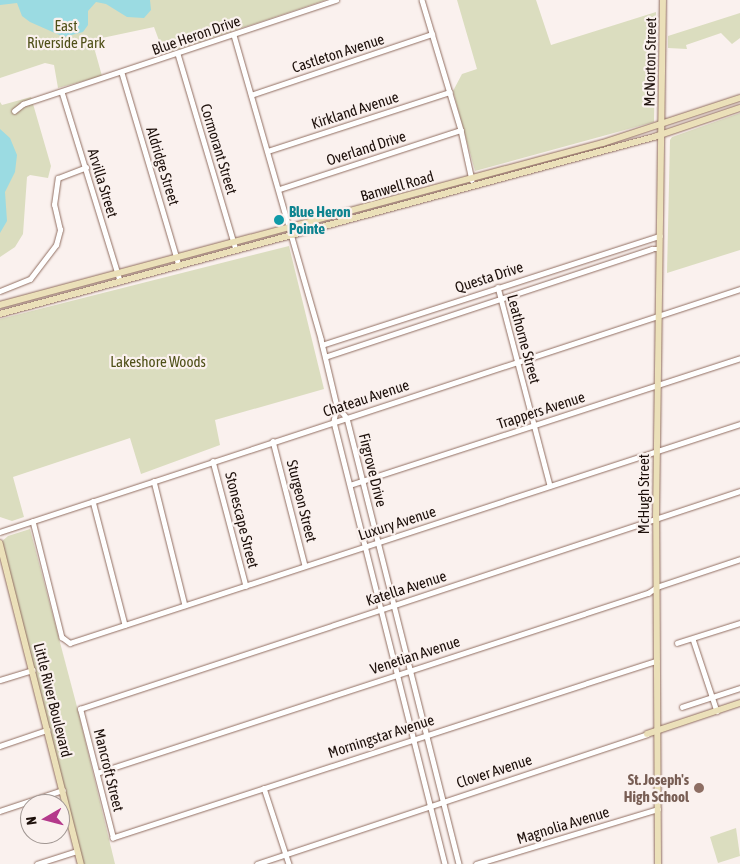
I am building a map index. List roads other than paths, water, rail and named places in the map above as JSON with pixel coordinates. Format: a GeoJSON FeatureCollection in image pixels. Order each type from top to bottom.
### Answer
{"type":"FeatureCollection","features":[{"type":"Feature","properties":{"kind":"main road","name":"McNorton Street"},"geometry":{"type":"LineString","coordinates":[[661,125],[664,0]]}},
{"type":"Feature","properties":{"kind":"main road","name":"Banwell Road"},"geometry":{"type":"LineString","coordinates":[[0,305],[291,228],[661,125],[740,98]]}},
{"type":"Feature","properties":{"kind":"main road","name":"Banwell Road"},"geometry":{"type":"LineString","coordinates":[[0,314],[661,135],[740,108]]}},
{"type":"Feature","properties":{"kind":"main road","name":"McHugh Street"},"geometry":{"type":"LineString","coordinates":[[658,864],[656,518],[661,125]]}},
{"type":"Feature","properties":{"kind":"main road","name":"Little River Boulevard"},"geometry":{"type":"LineString","coordinates":[[0,543],[81,864]]}},
{"type":"Feature","properties":{"kind":"main road","name":"Clover Avenue"},"geometry":{"type":"LineString","coordinates":[[647,734],[740,703]]}},
{"type":"Feature","properties":{"kind":"street","name":"Blue Heron Drive"},"geometry":{"type":"LineString","coordinates":[[14,111],[24,104],[234,36],[336,0]]}},
{"type":"Feature","properties":{"kind":"street"},"geometry":{"type":"LineString","coordinates":[[422,0],[461,130],[473,186]]}},
{"type":"Feature","properties":{"kind":"street","name":"Castleton Avenue"},"geometry":{"type":"LineString","coordinates":[[251,95],[432,34]]}},
{"type":"Feature","properties":{"kind":"street","name":"Firgrove Drive"},"geometry":{"type":"LineString","coordinates":[[234,36],[280,189],[325,356],[337,406],[334,422],[445,864]]}},
{"type":"Feature","properties":{"kind":"street","name":"Cormorant Street"},"geometry":{"type":"LineString","coordinates":[[178,54],[236,250]]}},
{"type":"Feature","properties":{"kind":"street","name":"Aldridge Street"},"geometry":{"type":"LineString","coordinates":[[122,73],[179,266]]}},
{"type":"Feature","properties":{"kind":"street","name":"Arvilla Street"},"geometry":{"type":"LineString","coordinates":[[62,92],[120,281]]}},
{"type":"Feature","properties":{"kind":"street","name":"Kirkland Avenue"},"geometry":{"type":"LineString","coordinates":[[268,151],[450,92]]}},
{"type":"Feature","properties":{"kind":"street","name":"Overland Drive"},"geometry":{"type":"LineString","coordinates":[[280,189],[461,130]]}},
{"type":"Feature","properties":{"kind":"street"},"geometry":{"type":"LineString","coordinates":[[0,291],[30,279],[56,244],[60,230],[54,205],[58,178],[86,167]]}},
{"type":"Feature","properties":{"kind":"street","name":"Questa Drive"},"geometry":{"type":"LineString","coordinates":[[322,345],[576,261],[660,236]]}},
{"type":"Feature","properties":{"kind":"street","name":"Questa Drive"},"geometry":{"type":"LineString","coordinates":[[325,356],[652,249],[660,249]]}},
{"type":"Feature","properties":{"kind":"street"},"geometry":{"type":"LineString","coordinates":[[576,261],[580,272]]}},
{"type":"Feature","properties":{"kind":"street","name":"Leathorne Street"},"geometry":{"type":"LineString","coordinates":[[498,287],[550,486]]}},
{"type":"Feature","properties":{"kind":"street","name":"Chateau Avenue"},"geometry":{"type":"LineString","coordinates":[[0,532],[740,289]]}},
{"type":"Feature","properties":{"kind":"street"},"geometry":{"type":"LineString","coordinates":[[410,316],[414,328]]}},
{"type":"Feature","properties":{"kind":"street","name":"Trappers Avenue"},"geometry":{"type":"LineString","coordinates":[[350,485],[740,358]]}},
{"type":"Feature","properties":{"kind":"street","name":"Firgrove Drive"},"geometry":{"type":"LineString","coordinates":[[337,406],[347,418],[459,864]]}},
{"type":"Feature","properties":{"kind":"street","name":"Luxury Avenue"},"geometry":{"type":"LineString","coordinates":[[33,521],[62,637],[70,643],[740,424]]}},
{"type":"Feature","properties":{"kind":"street","name":"Sturgeon Street"},"geometry":{"type":"LineString","coordinates":[[274,441],[305,566]]}},
{"type":"Feature","properties":{"kind":"street","name":"Stonescape Street"},"geometry":{"type":"LineString","coordinates":[[213,461],[246,586]]}},
{"type":"Feature","properties":{"kind":"street"},"geometry":{"type":"LineString","coordinates":[[154,481],[185,605]]}},
{"type":"Feature","properties":{"kind":"street","name":"Katella Avenue"},"geometry":{"type":"LineString","coordinates":[[80,709],[740,491]]}},
{"type":"Feature","properties":{"kind":"street"},"geometry":{"type":"LineString","coordinates":[[93,501],[125,625]]}},
{"type":"Feature","properties":{"kind":"street","name":"Venetian Avenue"},"geometry":{"type":"LineString","coordinates":[[97,773],[648,593],[657,587],[740,559]]}},
{"type":"Feature","properties":{"kind":"street"},"geometry":{"type":"LineString","coordinates":[[677,644],[740,623]]}},
{"type":"Feature","properties":{"kind":"street"},"geometry":{"type":"LineString","coordinates":[[693,639],[716,711]]}},
{"type":"Feature","properties":{"kind":"street","name":"Morningstar Avenue"},"geometry":{"type":"LineString","coordinates":[[113,838],[426,734],[657,661]]}},
{"type":"Feature","properties":{"kind":"street"},"geometry":{"type":"LineString","coordinates":[[0,680],[32,670]]}},
{"type":"Feature","properties":{"kind":"street"},"geometry":{"type":"LineString","coordinates":[[682,707],[740,688]]}},
{"type":"Feature","properties":{"kind":"street","name":"Mancroft Street"},"geometry":{"type":"LineString","coordinates":[[80,709],[113,838]]}},
{"type":"Feature","properties":{"kind":"street"},"geometry":{"type":"LineString","coordinates":[[0,746],[47,730]]}},
{"type":"Feature","properties":{"kind":"street","name":"Clover Avenue"},"geometry":{"type":"LineString","coordinates":[[257,864],[647,734]]}},
{"type":"Feature","properties":{"kind":"street"},"geometry":{"type":"LineString","coordinates":[[264,788],[289,864]]}},
{"type":"Feature","properties":{"kind":"street"},"geometry":{"type":"LineString","coordinates":[[0,811],[62,790]]}},
{"type":"Feature","properties":{"kind":"street","name":"Magnolia Avenue"},"geometry":{"type":"LineString","coordinates":[[476,864],[658,809]]}},
{"type":"Feature","properties":{"kind":"street"},"geometry":{"type":"LineString","coordinates":[[37,864],[78,851]]}},
{"type":"Feature","properties":{"kind":"water"},"geometry":{"type":"Polygon","coordinates":[[[0,0],[150,0],[151,10],[144,18],[127,17],[106,4],[96,2],[88,11],[88,25],[83,32],[64,37],[30,22],[22,16],[17,3],[0,5],[0,0]]]}},
{"type":"Feature","properties":{"kind":"water"},"geometry":{"type":"Polygon","coordinates":[[[0,129],[10,138],[17,155],[15,172],[5,192],[7,221],[0,233],[0,129]]]}},
{"type":"Feature","properties":{"kind":"place","name":"Blue Heron Pointe"},"geometry":{"type":"Point","coordinates":[279,220]}},
{"type":"Feature","properties":{"kind":"place","name":"St. Joseph's High School"},"geometry":{"type":"Point","coordinates":[699,788]}},
{"type":"Feature","properties":{"kind":"park label","name":"East Riverside Park"},"geometry":{"type":"Point","coordinates":[66,34]}},
{"type":"Feature","properties":{"kind":"park label","name":"Lakeshore Woods"},"geometry":{"type":"Point","coordinates":[158,362]}}]}
